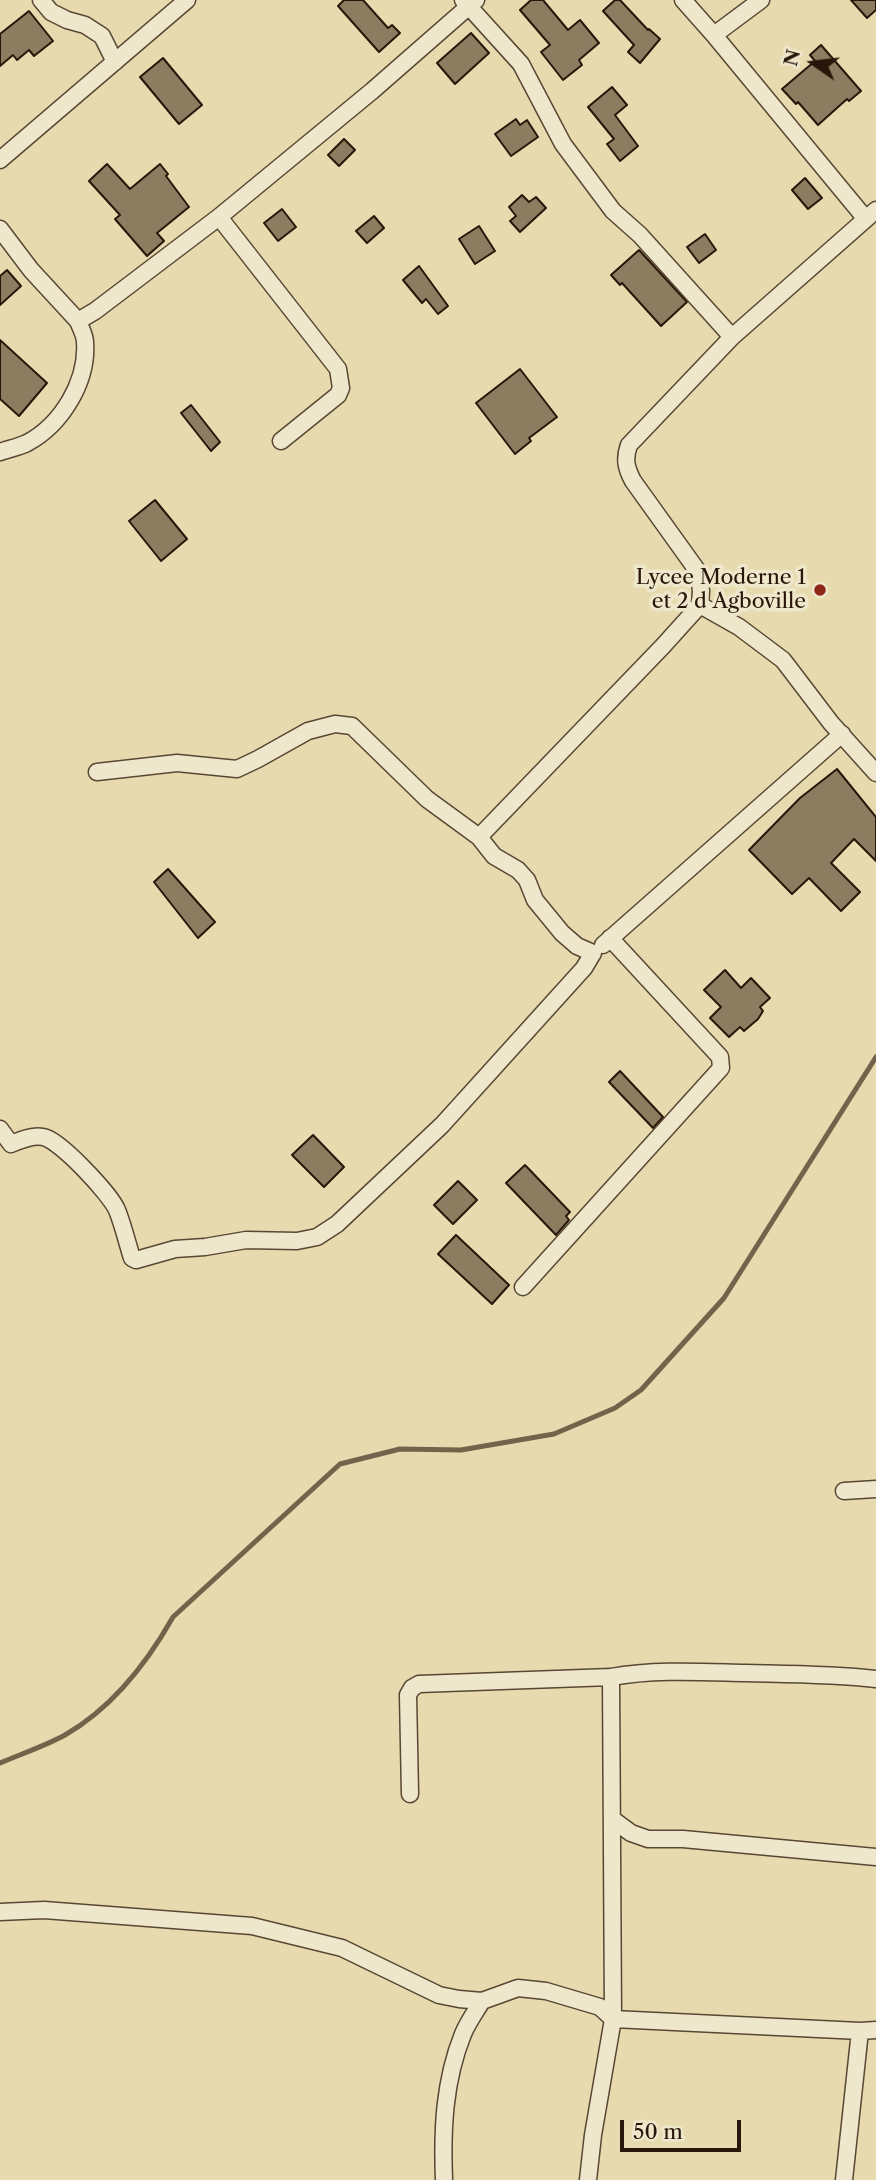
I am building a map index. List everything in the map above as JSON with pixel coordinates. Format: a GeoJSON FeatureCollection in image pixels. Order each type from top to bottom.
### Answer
{"type":"FeatureCollection","features":[{"type":"Feature","properties":{"kind":"street"},"geometry":{"type":"LineString","coordinates":[[41,0],[51,12],[85,25],[102,36],[115,62]]}},
{"type":"Feature","properties":{"kind":"street"},"geometry":{"type":"LineString","coordinates":[[0,160],[187,0]]}},
{"type":"Feature","properties":{"kind":"street"},"geometry":{"type":"LineString","coordinates":[[479,836],[700,605],[699,573],[633,481],[626,467],[629,445],[732,337],[870,214],[683,0]]}},
{"type":"Feature","properties":{"kind":"street"},"geometry":{"type":"LineString","coordinates":[[714,35],[761,0]]}},
{"type":"Feature","properties":{"kind":"street"},"geometry":{"type":"LineString","coordinates":[[78,321],[219,218],[372,91],[470,2],[521,64],[563,144],[613,211],[640,235],[732,337]]}},
{"type":"Feature","properties":{"kind":"street"},"geometry":{"type":"LineString","coordinates":[[219,218],[338,369],[341,388],[338,395],[281,442]]}},
{"type":"Feature","properties":{"kind":"street"},"geometry":{"type":"LineString","coordinates":[[0,229],[30,270],[78,321],[85,340],[82,369],[73,398],[49,426],[26,443],[0,452]]}},
{"type":"Feature","properties":{"kind":"street"},"geometry":{"type":"LineString","coordinates":[[700,605],[739,627],[783,660],[876,773]]}},
{"type":"Feature","properties":{"kind":"street"},"geometry":{"type":"LineString","coordinates":[[97,772],[177,763],[237,769],[308,731],[335,724],[352,726],[427,799],[479,836],[495,856],[518,870],[527,880],[535,900],[562,933],[577,946],[593,953]]}},
{"type":"Feature","properties":{"kind":"street"},"geometry":{"type":"LineString","coordinates":[[0,1129],[5,1148],[27,1138],[41,1136],[67,1152],[116,1209],[132,1258],[135,1260],[175,1249],[246,1240],[297,1241],[317,1237],[337,1224],[442,1125],[575,978],[593,953],[842,734]]}},
{"type":"Feature","properties":{"kind":"street"},"geometry":{"type":"LineString","coordinates":[[523,1287],[721,1068],[720,1057],[610,938]]}},
{"type":"Feature","properties":{"kind":"street"},"geometry":{"type":"LineString","coordinates":[[844,1491],[876,1489]]}},
{"type":"Feature","properties":{"kind":"street"},"geometry":{"type":"LineString","coordinates":[[410,1794],[408,1695],[412,1688],[419,1684],[694,1671],[876,1679]]}},
{"type":"Feature","properties":{"kind":"street"},"geometry":{"type":"LineString","coordinates":[[588,2180],[612,2019],[611,1677]]}},
{"type":"Feature","properties":{"kind":"street"},"geometry":{"type":"LineString","coordinates":[[612,1819],[631,1833],[648,1839],[683,1839],[876,1857]]}},
{"type":"Feature","properties":{"kind":"street"},"geometry":{"type":"LineString","coordinates":[[0,1912],[44,1910],[252,1926],[342,1948],[439,1995],[459,1999],[482,2001],[519,1988],[546,1991],[600,2007],[612,2019],[868,2030],[844,2180]]}},
{"type":"Feature","properties":{"kind":"street"},"geometry":{"type":"LineString","coordinates":[[444,2180],[443,2142],[448,2082],[464,2033],[482,2001]]}},
{"type":"Feature","properties":{"kind":"building"},"geometry":{"type":"Polygon","coordinates":[[[344,0],[363,0],[388,28],[392,25],[400,33],[379,52],[338,6],[344,0]]]}},
{"type":"Feature","properties":{"kind":"building"},"geometry":{"type":"Polygon","coordinates":[[[531,0],[543,0],[568,30],[580,20],[599,43],[579,60],[582,65],[563,80],[541,52],[550,45],[520,10],[531,0]]]}},
{"type":"Feature","properties":{"kind":"building"},"geometry":{"type":"Polygon","coordinates":[[[615,0],[620,0],[660,39],[640,63],[628,52],[634,45],[603,11],[615,0]]]}},
{"type":"Feature","properties":{"kind":"building"},"geometry":{"type":"Polygon","coordinates":[[[851,0],[876,0],[876,10],[867,18],[851,0]]]}},
{"type":"Feature","properties":{"kind":"building"},"geometry":{"type":"Polygon","coordinates":[[[29,11],[53,41],[34,56],[29,50],[17,60],[13,55],[0,66],[0,34],[29,11]]]}},
{"type":"Feature","properties":{"kind":"building"},"geometry":{"type":"Polygon","coordinates":[[[471,33],[489,53],[455,84],[437,63],[471,33]]]}},
{"type":"Feature","properties":{"kind":"building"},"geometry":{"type":"Polygon","coordinates":[[[821,45],[861,91],[849,101],[847,99],[818,125],[798,102],[796,104],[782,89],[815,61],[810,55],[821,45]]]}},
{"type":"Feature","properties":{"kind":"building"},"geometry":{"type":"Polygon","coordinates":[[[163,58],[202,105],[179,124],[140,77],[163,58]]]}},
{"type":"Feature","properties":{"kind":"building"},"geometry":{"type":"Polygon","coordinates":[[[612,87],[627,105],[615,115],[638,146],[620,161],[607,144],[614,139],[588,107],[612,87]]]}},
{"type":"Feature","properties":{"kind":"building"},"geometry":{"type":"Polygon","coordinates":[[[516,119],[520,125],[527,120],[538,137],[511,156],[495,134],[516,119]]]}},
{"type":"Feature","properties":{"kind":"building"},"geometry":{"type":"Polygon","coordinates":[[[344,139],[355,150],[339,166],[328,155],[344,139]]]}},
{"type":"Feature","properties":{"kind":"building"},"geometry":{"type":"Polygon","coordinates":[[[107,164],[130,189],[160,164],[189,207],[157,233],[164,241],[147,256],[115,219],[120,215],[89,181],[107,164]]]}},
{"type":"Feature","properties":{"kind":"building"},"geometry":{"type":"Polygon","coordinates":[[[805,178],[822,198],[808,209],[792,190],[805,178]]]}},
{"type":"Feature","properties":{"kind":"building"},"geometry":{"type":"Polygon","coordinates":[[[522,195],[529,202],[536,197],[546,208],[520,232],[510,221],[516,216],[509,207],[522,195]]]}},
{"type":"Feature","properties":{"kind":"building"},"geometry":{"type":"Polygon","coordinates":[[[282,209],[296,227],[278,241],[264,223],[282,209]]]}},
{"type":"Feature","properties":{"kind":"building"},"geometry":{"type":"Polygon","coordinates":[[[374,216],[384,228],[367,243],[356,231],[374,216]]]}},
{"type":"Feature","properties":{"kind":"building"},"geometry":{"type":"Polygon","coordinates":[[[479,226],[495,251],[475,264],[459,239],[479,226]]]}},
{"type":"Feature","properties":{"kind":"building"},"geometry":{"type":"Polygon","coordinates":[[[705,234],[716,250],[699,263],[687,247],[705,234]]]}},
{"type":"Feature","properties":{"kind":"building"},"geometry":{"type":"Polygon","coordinates":[[[639,250],[687,302],[661,326],[622,283],[620,285],[611,275],[639,250]]]}},
{"type":"Feature","properties":{"kind":"building"},"geometry":{"type":"Polygon","coordinates":[[[419,266],[448,306],[438,314],[426,299],[422,303],[403,280],[419,266]]]}},
{"type":"Feature","properties":{"kind":"building"},"geometry":{"type":"Polygon","coordinates":[[[7,270],[21,286],[0,305],[0,276],[7,270]]]}},
{"type":"Feature","properties":{"kind":"building"},"geometry":{"type":"Polygon","coordinates":[[[0,340],[47,383],[19,416],[0,399],[0,340]]]}},
{"type":"Feature","properties":{"kind":"building"},"geometry":{"type":"Polygon","coordinates":[[[520,369],[557,417],[529,438],[531,441],[515,454],[476,403],[520,369]]]}},
{"type":"Feature","properties":{"kind":"building"},"geometry":{"type":"Polygon","coordinates":[[[191,405],[220,442],[211,451],[181,413],[191,405]]]}},
{"type":"Feature","properties":{"kind":"building"},"geometry":{"type":"Polygon","coordinates":[[[155,500],[187,539],[161,561],[129,521],[155,500]]]}},
{"type":"Feature","properties":{"kind":"building"},"geometry":{"type":"Polygon","coordinates":[[[837,769],[876,817],[876,861],[854,839],[831,863],[860,892],[841,911],[809,878],[792,894],[749,850],[800,798],[837,769]]]}},
{"type":"Feature","properties":{"kind":"building"},"geometry":{"type":"Polygon","coordinates":[[[168,869],[215,922],[198,938],[154,882],[168,869]]]}},
{"type":"Feature","properties":{"kind":"building"},"geometry":{"type":"Polygon","coordinates":[[[725,970],[741,988],[751,978],[770,998],[760,1007],[763,1011],[758,1019],[744,1031],[740,1027],[729,1037],[710,1018],[721,1007],[704,990],[725,970]]]}},
{"type":"Feature","properties":{"kind":"building"},"geometry":{"type":"Polygon","coordinates":[[[620,1071],[663,1117],[653,1128],[609,1082],[620,1071]]]}},
{"type":"Feature","properties":{"kind":"building"},"geometry":{"type":"Polygon","coordinates":[[[313,1135],[344,1167],[324,1187],[292,1155],[313,1135]]]}},
{"type":"Feature","properties":{"kind":"building"},"geometry":{"type":"Polygon","coordinates":[[[525,1165],[570,1212],[566,1216],[569,1220],[556,1235],[506,1183],[525,1165]]]}},
{"type":"Feature","properties":{"kind":"building"},"geometry":{"type":"Polygon","coordinates":[[[458,1181],[477,1200],[453,1224],[434,1205],[458,1181]]]}},
{"type":"Feature","properties":{"kind":"building"},"geometry":{"type":"Polygon","coordinates":[[[456,1235],[509,1285],[492,1304],[438,1254],[456,1235]]]}},
{"type":"Feature","properties":{"kind":"waterway"},"geometry":{"type":"LineString","coordinates":[[0,1763],[65,1735],[98,1712],[140,1667],[173,1617],[340,1464],[400,1449],[461,1450],[554,1434],[615,1408],[641,1390],[724,1298],[876,1057]]}},
{"type":"Feature","properties":{"kind":"place","name":"Lycee Moderne 1 et 2 d Agboville"},"geometry":{"type":"Point","coordinates":[820,590]}}]}
